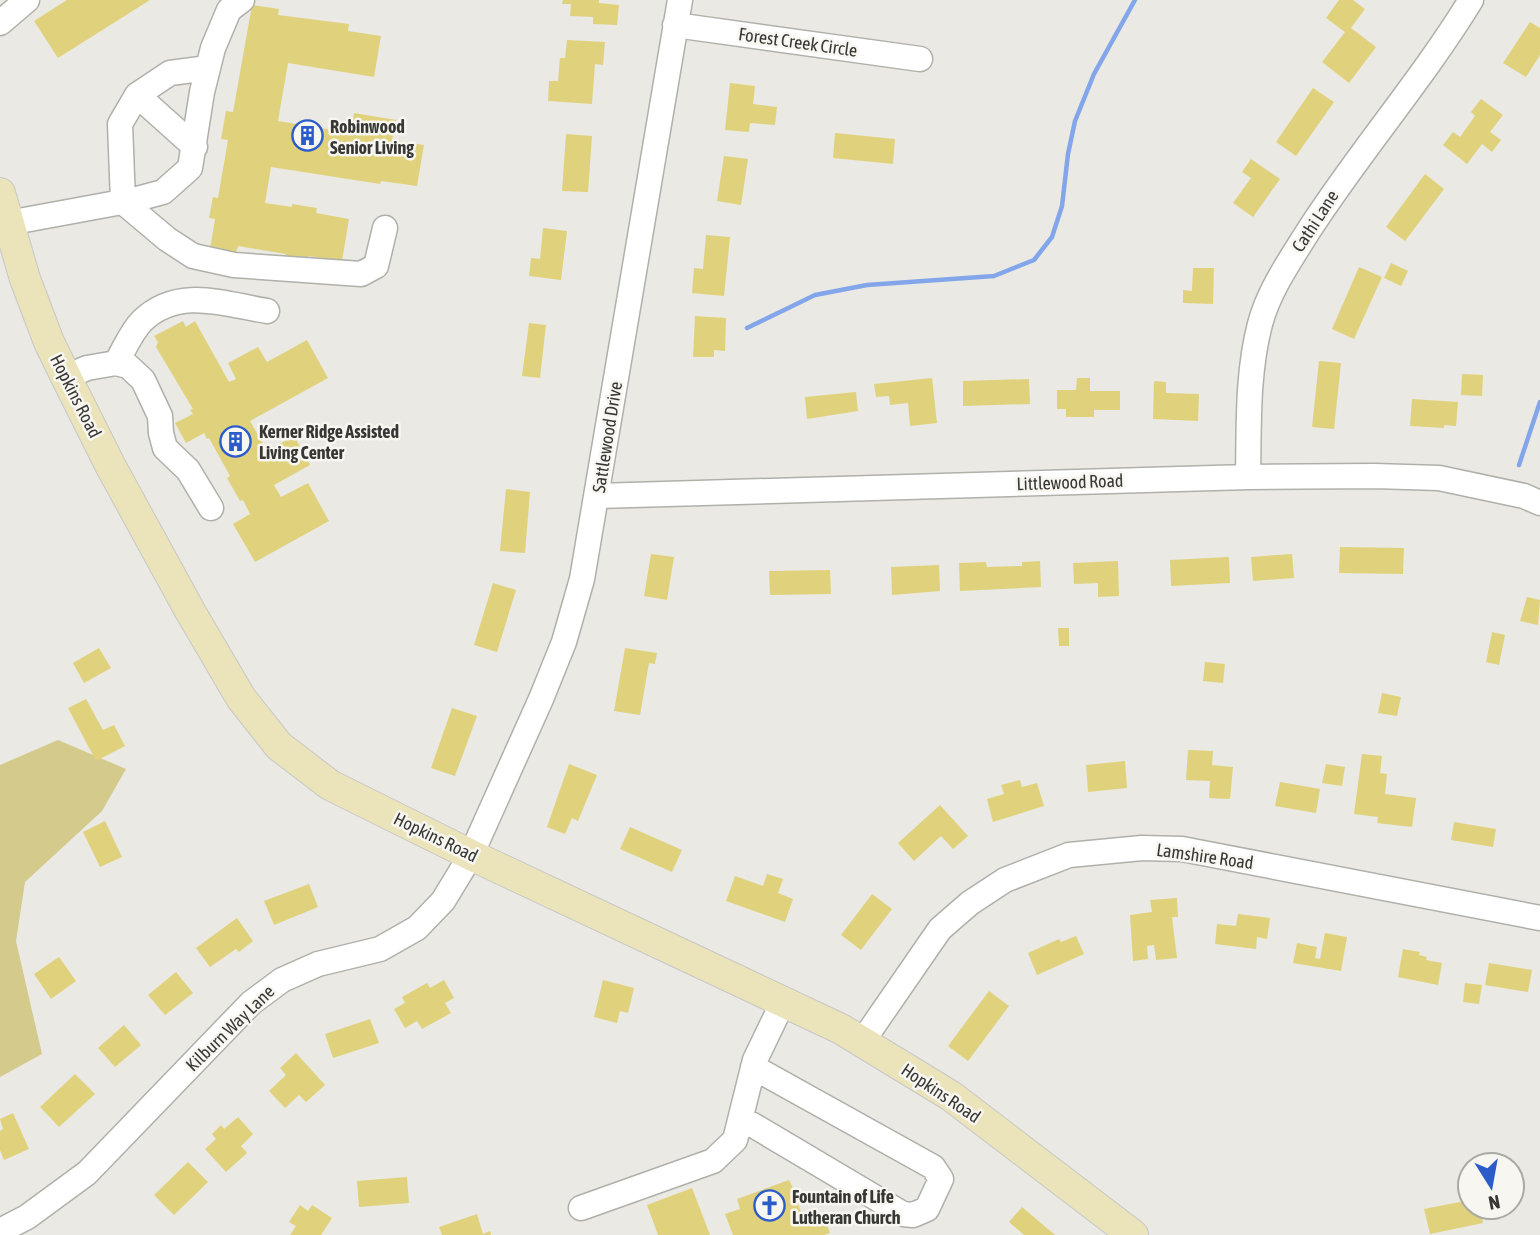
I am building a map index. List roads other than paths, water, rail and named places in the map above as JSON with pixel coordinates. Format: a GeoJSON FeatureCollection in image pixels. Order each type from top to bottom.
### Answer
{"type":"FeatureCollection","features":[{"type":"Feature","properties":{"kind":"main road","name":"Hopkins Road"},"geometry":{"type":"LineString","coordinates":[[0,193],[37,313],[110,465],[241,698],[279,746],[330,785],[471,855],[841,1029],[951,1096],[1133,1235]]}},
{"type":"Feature","properties":{"kind":"street"},"geometry":{"type":"LineString","coordinates":[[0,23],[27,0]]}},
{"type":"Feature","properties":{"kind":"street"},"geometry":{"type":"LineString","coordinates":[[8,223],[163,192],[190,168],[202,92],[213,48],[229,10],[243,0]]}},
{"type":"Feature","properties":{"kind":"street","name":"Sattlewood Drive"},"geometry":{"type":"LineString","coordinates":[[471,855],[564,642],[582,579],[680,0]]}},
{"type":"Feature","properties":{"kind":"street","name":"Cathi Lane"},"geometry":{"type":"LineString","coordinates":[[1248,477],[1251,364],[1261,320],[1285,267],[1336,188],[1411,90],[1471,0]]}},
{"type":"Feature","properties":{"kind":"street","name":"Forest Creek Circle"},"geometry":{"type":"LineString","coordinates":[[675,25],[920,60]]}},
{"type":"Feature","properties":{"kind":"street"},"geometry":{"type":"LineString","coordinates":[[208,68],[170,74],[137,95],[120,124],[123,202],[167,239],[193,256],[234,265],[361,274],[376,266],[385,228]]}},
{"type":"Feature","properties":{"kind":"street"},"geometry":{"type":"LineString","coordinates":[[137,95],[195,147]]}},
{"type":"Feature","properties":{"kind":"street"},"geometry":{"type":"LineString","coordinates":[[117,363],[142,322],[177,300],[195,299],[267,311]]}},
{"type":"Feature","properties":{"kind":"street"},"geometry":{"type":"LineString","coordinates":[[66,377],[87,368],[117,363],[128,366],[144,380],[160,416],[165,448],[188,470],[211,508]]}},
{"type":"Feature","properties":{"kind":"street","name":"Littlewood Road"},"geometry":{"type":"LineString","coordinates":[[597,496],[1248,477],[1374,476],[1439,478],[1524,496],[1540,503]]}},
{"type":"Feature","properties":{"kind":"street","name":"Lamshire Road"},"geometry":{"type":"LineString","coordinates":[[862,1042],[940,929],[970,903],[1005,880],[1069,855],[1142,848],[1182,849],[1540,918]]}},
{"type":"Feature","properties":{"kind":"street","name":"Kilburn Way Lane"},"geometry":{"type":"LineString","coordinates":[[0,1231],[32,1226],[87,1173],[251,1003],[282,979],[318,964],[380,949],[417,928],[443,901],[471,855]]}},
{"type":"Feature","properties":{"kind":"street"},"geometry":{"type":"LineString","coordinates":[[581,1208],[713,1161],[735,1140],[753,1067],[783,1002]]}},
{"type":"Feature","properties":{"kind":"street"},"geometry":{"type":"LineString","coordinates":[[741,1118],[903,1214],[927,1209],[941,1179],[933,1167],[753,1067]]}},
{"type":"Feature","properties":{"kind":"waterway"},"geometry":{"type":"LineString","coordinates":[[747,328],[815,295],[867,285],[994,276],[1034,260],[1052,237],[1062,206],[1075,121],[1094,74],[1135,0]]}},
{"type":"Feature","properties":{"kind":"waterway"},"geometry":{"type":"LineString","coordinates":[[1519,465],[1540,402]]}},
{"type":"Feature","properties":{"kind":"place","name":"Robinwood Senior Living"},"geometry":{"type":"Point","coordinates":[307,136]}},
{"type":"Feature","properties":{"kind":"place","name":"Kerner Ridge Assisted Living Center"},"geometry":{"type":"Point","coordinates":[236,441]}},
{"type":"Feature","properties":{"kind":"place","name":"Fountain of Life Lutheran Church"},"geometry":{"type":"Point","coordinates":[769,1206]}}]}
